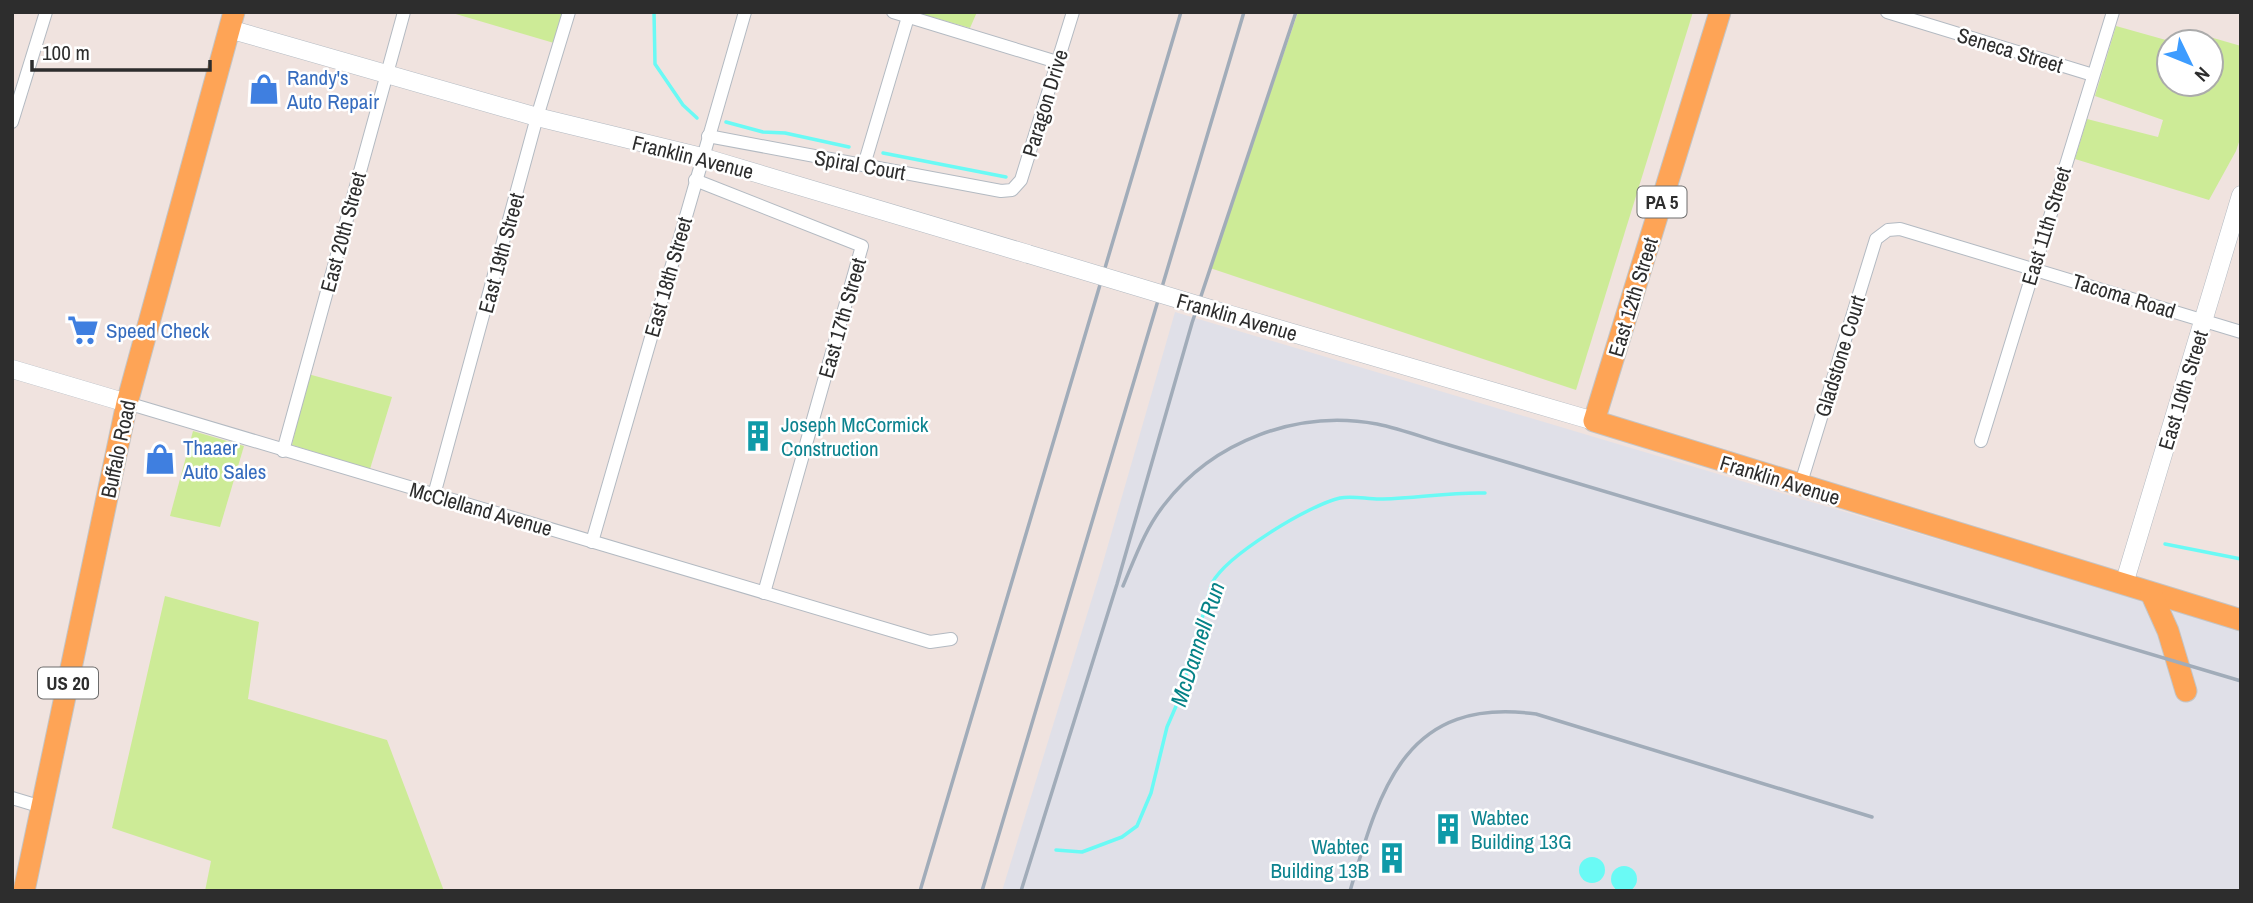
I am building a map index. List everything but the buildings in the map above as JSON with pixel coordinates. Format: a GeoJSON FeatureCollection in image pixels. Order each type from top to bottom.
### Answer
{"type":"FeatureCollection","features":[{"type":"Feature","properties":{"kind":"main road","name":"East 12th Street"},"geometry":{"type":"LineString","coordinates":[[1594,421],[1720,12]]}},
{"type":"Feature","properties":{"kind":"main road","name":"Buffalo Road"},"geometry":{"type":"LineString","coordinates":[[24,891],[127,403],[232,21]]}},
{"type":"Feature","properties":{"kind":"main road","name":"Franklin Avenue"},"geometry":{"type":"LineString","coordinates":[[1594,421],[2241,620]]}},
{"type":"Feature","properties":{"kind":"main road"},"geometry":{"type":"LineString","coordinates":[[2151,593],[2165,624],[2186,691]]}},
{"type":"Feature","properties":{"kind":"street"},"geometry":{"type":"LineString","coordinates":[[12,122],[46,12]]}},
{"type":"Feature","properties":{"kind":"street","name":"East 20th Street"},"geometry":{"type":"LineString","coordinates":[[283,451],[404,12]]}},
{"type":"Feature","properties":{"kind":"street","name":"East 19th Street"},"geometry":{"type":"LineString","coordinates":[[434,495],[537,117],[569,12]]}},
{"type":"Feature","properties":{"kind":"street","name":"East 18th Street"},"geometry":{"type":"LineString","coordinates":[[592,542],[745,12]]}},
{"type":"Feature","properties":{"kind":"street"},"geometry":{"type":"LineString","coordinates":[[892,12],[1058,62]]}},
{"type":"Feature","properties":{"kind":"street","name":"Paragon Drive"},"geometry":{"type":"LineString","coordinates":[[1012,190],[1021,180],[1073,12]]}},
{"type":"Feature","properties":{"kind":"street","name":"Seneca Street"},"geometry":{"type":"LineString","coordinates":[[1887,12],[2094,75]]}},
{"type":"Feature","properties":{"kind":"street","name":"East 11th Street"},"geometry":{"type":"LineString","coordinates":[[1980,441],[2113,12]]}},
{"type":"Feature","properties":{"kind":"street"},"geometry":{"type":"LineString","coordinates":[[864,165],[908,17]]}},
{"type":"Feature","properties":{"kind":"street","name":"Franklin Avenue"},"geometry":{"type":"LineString","coordinates":[[232,21],[386,74],[537,117],[702,157],[1594,421]]}},
{"type":"Feature","properties":{"kind":"street","name":"Spiral Court"},"geometry":{"type":"LineString","coordinates":[[708,136],[1001,191],[1012,190]]}},
{"type":"Feature","properties":{"kind":"street","name":"East 17th Street"},"geometry":{"type":"LineString","coordinates":[[695,180],[862,246],[764,593]]}},
{"type":"Feature","properties":{"kind":"street","name":"East 10th Street"},"geometry":{"type":"LineString","coordinates":[[2124,584],[2241,195]]}},
{"type":"Feature","properties":{"kind":"street","name":"Tacoma Road"},"geometry":{"type":"LineString","coordinates":[[1886,231],[1900,229],[2241,332]]}},
{"type":"Feature","properties":{"kind":"street","name":"Gladstone Court"},"geometry":{"type":"LineString","coordinates":[[1800,486],[1876,239],[1886,231]]}},
{"type":"Feature","properties":{"kind":"street","name":"McClelland Avenue"},"geometry":{"type":"LineString","coordinates":[[12,369],[930,642],[951,639]]}},
{"type":"Feature","properties":{"kind":"street"},"geometry":{"type":"LineString","coordinates":[[12,798],[42,807]]}},
{"type":"Feature","properties":{"kind":"shaded area"},"geometry":{"type":"Polygon","coordinates":[[[1175,312],[2241,630],[2241,891],[1002,891],[1102,566],[1175,312]]]}},
{"type":"Feature","properties":{"kind":"green space"},"geometry":{"type":"Polygon","coordinates":[[[449,12],[563,12],[554,43],[449,12]]]}},
{"type":"Feature","properties":{"kind":"green space"},"geometry":{"type":"Polygon","coordinates":[[[915,12],[977,12],[970,28],[915,12]]]}},
{"type":"Feature","properties":{"kind":"green space"},"geometry":{"type":"Polygon","coordinates":[[[1298,12],[1693,12],[1576,390],[1210,268],[1298,12]]]}},
{"type":"Feature","properties":{"kind":"green space"},"geometry":{"type":"Polygon","coordinates":[[[2116,26],[2155,37],[2155,98],[2225,98],[2225,41],[2241,46],[2241,136],[2236,151],[2209,200],[2075,159],[2087,119],[2158,137],[2163,120],[2095,96],[2116,26]]]}},
{"type":"Feature","properties":{"kind":"green space"},"geometry":{"type":"Polygon","coordinates":[[[308,374],[392,397],[370,469],[292,445],[308,374]]]}},
{"type":"Feature","properties":{"kind":"green space"},"geometry":{"type":"Polygon","coordinates":[[[193,431],[244,446],[220,527],[170,516],[193,431]]]}},
{"type":"Feature","properties":{"kind":"green space"},"geometry":{"type":"Polygon","coordinates":[[[165,596],[259,622],[248,699],[387,740],[444,891],[205,891],[211,861],[112,828],[165,596]]]}},
{"type":"Feature","properties":{"kind":"water"},"geometry":{"type":"Polygon","coordinates":[[[1592,857],[1601,861],[1605,870],[1601,879],[1592,883],[1583,879],[1579,870],[1583,861],[1592,857]]]}},
{"type":"Feature","properties":{"kind":"water"},"geometry":{"type":"Polygon","coordinates":[[[1624,866],[1633,870],[1637,879],[1633,888],[1624,892],[1615,888],[1611,879],[1615,870],[1624,866]]]}},
{"type":"Feature","properties":{"kind":"waterway"},"geometry":{"type":"LineString","coordinates":[[654,12],[655,64],[683,105],[697,118]]}},
{"type":"Feature","properties":{"kind":"waterway"},"geometry":{"type":"LineString","coordinates":[[726,122],[763,132],[785,133],[849,147]]}},
{"type":"Feature","properties":{"kind":"waterway"},"geometry":{"type":"LineString","coordinates":[[883,153],[1006,177]]}},
{"type":"Feature","properties":{"kind":"waterway","name":"McDannell Run"},"geometry":{"type":"LineString","coordinates":[[1056,850],[1082,852],[1122,837],[1137,826],[1151,793],[1167,727],[1180,697],[1212,583],[1234,559],[1309,510],[1340,498],[1383,499],[1485,493]]}},
{"type":"Feature","properties":{"kind":"waterway","name":"McDannell Run"},"geometry":{"type":"LineString","coordinates":[[2165,544],[2241,559]]}},
{"type":"Feature","properties":{"kind":"railway"},"geometry":{"type":"LineString","coordinates":[[920,891],[1181,12]]}},
{"type":"Feature","properties":{"kind":"railway"},"geometry":{"type":"LineString","coordinates":[[982,891],[1244,12]]}},
{"type":"Feature","properties":{"kind":"railway"},"geometry":{"type":"LineString","coordinates":[[1021,891],[1117,584],[1192,323],[1296,12]]}},
{"type":"Feature","properties":{"kind":"railway"},"geometry":{"type":"LineString","coordinates":[[1123,586],[1157,514],[1184,483],[1207,463],[1232,447],[1288,426],[1317,421],[1347,421],[1377,424],[1404,431],[2241,681]]}},
{"type":"Feature","properties":{"kind":"railway"},"geometry":{"type":"LineString","coordinates":[[1350,891],[1373,818],[1387,785],[1405,758],[1427,735],[1456,720],[1492,712],[1536,714],[1872,817]]}},
{"type":"Feature","properties":{"kind":"place","name":"Randy's Auto Repair"},"geometry":{"type":"Point","coordinates":[264,89]}},
{"type":"Feature","properties":{"kind":"place","name":"Speed Check"},"geometry":{"type":"Point","coordinates":[83,330]}},
{"type":"Feature","properties":{"kind":"place","name":"Joseph McCormick Construction"},"geometry":{"type":"Point","coordinates":[758,436]}},
{"type":"Feature","properties":{"kind":"place","name":"Thaaer Auto Sales"},"geometry":{"type":"Point","coordinates":[160,459]}},
{"type":"Feature","properties":{"kind":"place","name":"Wabtec Building 13G"},"geometry":{"type":"Point","coordinates":[1448,829]}},
{"type":"Feature","properties":{"kind":"place","name":"Wabtec Building 13B"},"geometry":{"type":"Point","coordinates":[1392,858]}}]}
